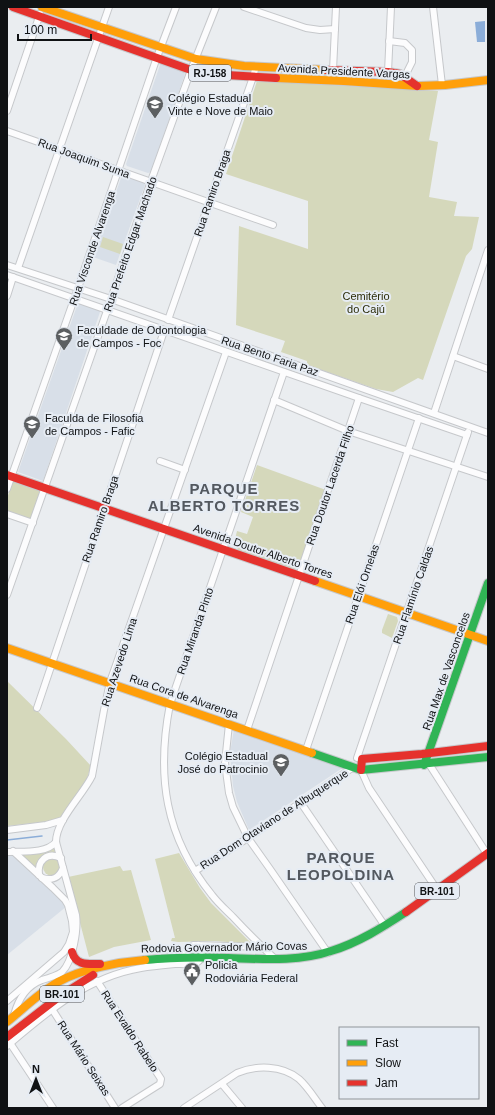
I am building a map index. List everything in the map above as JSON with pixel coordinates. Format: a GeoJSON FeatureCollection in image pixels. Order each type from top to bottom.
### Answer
{"type":"FeatureCollection","features":[{"type":"Feature","properties":{"kind":"main road","name":"Avenida Presidente Vargas"},"geometry":{"type":"LineString","coordinates":[[13,7],[191,70],[253,77],[356,81],[417,86]]}},
{"type":"Feature","properties":{"kind":"main road","name":"Avenida Presidente Vargas"},"geometry":{"type":"LineString","coordinates":[[42,7],[196,59],[217,63],[256,66],[388,72],[403,75],[417,86]]}},
{"type":"Feature","properties":{"kind":"main road"},"geometry":{"type":"LineString","coordinates":[[356,81],[356,76],[358,74],[372,71]]}},
{"type":"Feature","properties":{"kind":"main road"},"geometry":{"type":"LineString","coordinates":[[384,83],[403,75]]}},
{"type":"Feature","properties":{"kind":"main road","name":"RJ-158"},"geometry":{"type":"LineString","coordinates":[[417,86],[488,80]]}},
{"type":"Feature","properties":{"kind":"main road","name":"Avenida Doutor Alberto Torres"},"geometry":{"type":"LineString","coordinates":[[9,476],[488,641]]}},
{"type":"Feature","properties":{"kind":"main road","name":"Rua Max de Vasconcelos"},"geometry":{"type":"LineString","coordinates":[[426,765],[488,583]]}},
{"type":"Feature","properties":{"kind":"main road","name":"Rua Cora de Alvarenga"},"geometry":{"type":"LineString","coordinates":[[7,648],[306,750],[352,768],[361,770],[426,765],[488,757]]}},
{"type":"Feature","properties":{"kind":"main road"},"geometry":{"type":"LineString","coordinates":[[361,770],[359,758],[429,753],[488,746]]}},
{"type":"Feature","properties":{"kind":"main road","name":"Rodovia Governador Mário Covas"},"geometry":{"type":"LineString","coordinates":[[10,1019],[44,991],[61,981],[110,965],[150,958],[202,957],[275,959],[304,957],[328,953],[385,926],[463,874],[487,851]]}},
{"type":"Feature","properties":{"kind":"main road"},"geometry":{"type":"LineString","coordinates":[[72,952],[73,958],[77,962],[88,964],[123,963]]}},
{"type":"Feature","properties":{"kind":"main road","name":"Rodovia Governador Mário Covas"},"geometry":{"type":"LineString","coordinates":[[8,1042],[47,1004],[95,974],[123,963]]}},
{"type":"Feature","properties":{"kind":"main road"},"geometry":{"type":"LineString","coordinates":[[7,1033],[11,1025],[10,1019]]}},
{"type":"Feature","properties":{"kind":"street"},"geometry":{"type":"LineString","coordinates":[[7,111],[42,7]]}},
{"type":"Feature","properties":{"kind":"street"},"geometry":{"type":"LineString","coordinates":[[18,268],[109,7]]}},
{"type":"Feature","properties":{"kind":"street","name":"Rua Visconde Alvarenga"},"geometry":{"type":"LineString","coordinates":[[7,489],[9,476],[75,298],[160,47],[176,7]]}},
{"type":"Feature","properties":{"kind":"street","name":"Rua Prefeito Edgar Machado"},"geometry":{"type":"LineString","coordinates":[[7,595],[151,181],[191,70],[216,7]]}},
{"type":"Feature","properties":{"kind":"street"},"geometry":{"type":"LineString","coordinates":[[244,7],[306,28],[320,30],[335,29]]}},
{"type":"Feature","properties":{"kind":"street"},"geometry":{"type":"LineString","coordinates":[[333,70],[336,7]]}},
{"type":"Feature","properties":{"kind":"street"},"geometry":{"type":"LineString","coordinates":[[388,72],[391,7]]}},
{"type":"Feature","properties":{"kind":"street"},"geometry":{"type":"LineString","coordinates":[[433,7],[442,85]]}},
{"type":"Feature","properties":{"kind":"street"},"geometry":{"type":"LineString","coordinates":[[389,41],[405,43],[412,50],[412,62],[403,75]]}},
{"type":"Feature","properties":{"kind":"street","name":"Rua Ramiro Braga"},"geometry":{"type":"LineString","coordinates":[[168,320],[256,66]]}},
{"type":"Feature","properties":{"kind":"street","name":"Rua Joaquim Suma"},"geometry":{"type":"LineString","coordinates":[[7,131],[273,225]]}},
{"type":"Feature","properties":{"kind":"street"},"geometry":{"type":"LineString","coordinates":[[434,413],[452,356],[487,259],[488,250]]}},
{"type":"Feature","properties":{"kind":"street","name":"Rua Bento Faria Paz"},"geometry":{"type":"LineString","coordinates":[[7,265],[111,299],[488,433]]}},
{"type":"Feature","properties":{"kind":"street"},"geometry":{"type":"LineString","coordinates":[[7,296],[10,276]]}},
{"type":"Feature","properties":{"kind":"street","name":"Rua Bento Faria Paz"},"geometry":{"type":"LineString","coordinates":[[10,276],[467,435]]}},
{"type":"Feature","properties":{"kind":"street","name":"Rua Ramiro Braga"},"geometry":{"type":"LineString","coordinates":[[37,708],[164,330]]}},
{"type":"Feature","properties":{"kind":"street","name":"Rua Azevedo Lima"},"geometry":{"type":"LineString","coordinates":[[67,965],[75,942],[77,925],[56,842],[56,835],[63,820],[89,783],[92,776],[110,682],[226,352]]}},
{"type":"Feature","properties":{"kind":"street"},"geometry":{"type":"LineString","coordinates":[[452,356],[488,369]]}},
{"type":"Feature","properties":{"kind":"street","name":"Rua Miranda Pinto"},"geometry":{"type":"LineString","coordinates":[[275,959],[213,897],[195,871],[175,830],[165,794],[163,761],[165,729],[170,704],[284,372]]}},
{"type":"Feature","properties":{"kind":"street","name":"Rua Doutor Lacerda Filho"},"geometry":{"type":"LineString","coordinates":[[247,730],[359,398]]}},
{"type":"Feature","properties":{"kind":"street"},"geometry":{"type":"LineString","coordinates":[[274,400],[348,431],[488,477]]}},
{"type":"Feature","properties":{"kind":"street","name":"Rua Elói Ornelas"},"geometry":{"type":"LineString","coordinates":[[306,750],[419,418]]}},
{"type":"Feature","properties":{"kind":"street","name":"Rua Flamínio Caldas"},"geometry":{"type":"LineString","coordinates":[[359,758],[470,426]]}},
{"type":"Feature","properties":{"kind":"street"},"geometry":{"type":"LineString","coordinates":[[160,461],[184,470]]}},
{"type":"Feature","properties":{"kind":"street"},"geometry":{"type":"LineString","coordinates":[[7,514],[33,523]]}},
{"type":"Feature","properties":{"kind":"street"},"geometry":{"type":"LineString","coordinates":[[229,724],[225,763],[232,807],[248,838],[328,953]]}},
{"type":"Feature","properties":{"kind":"street"},"geometry":{"type":"LineString","coordinates":[[343,764],[359,758]]}},
{"type":"Feature","properties":{"kind":"street"},"geometry":{"type":"LineString","coordinates":[[426,765],[487,851]]}},
{"type":"Feature","properties":{"kind":"street","name":"Rua Dom Otaviano de Albuquerque"},"geometry":{"type":"LineString","coordinates":[[195,871],[248,838],[352,768]]}},
{"type":"Feature","properties":{"kind":"street"},"geometry":{"type":"LineString","coordinates":[[361,770],[369,788],[438,891]]}},
{"type":"Feature","properties":{"kind":"street"},"geometry":{"type":"LineString","coordinates":[[301,803],[385,926]]}},
{"type":"Feature","properties":{"kind":"street"},"geometry":{"type":"LineString","coordinates":[[7,830],[46,825],[63,820]]}},
{"type":"Feature","properties":{"kind":"street"},"geometry":{"type":"LineString","coordinates":[[46,825],[56,835]]}},
{"type":"Feature","properties":{"kind":"street"},"geometry":{"type":"LineString","coordinates":[[10,852],[50,848],[56,842]]}},
{"type":"Feature","properties":{"kind":"street"},"geometry":{"type":"LineString","coordinates":[[7,1001],[64,952],[69,944],[73,932],[70,911],[65,900],[41,876],[10,852]]}},
{"type":"Feature","properties":{"kind":"street"},"geometry":{"type":"LineString","coordinates":[[41,876],[39,866],[44,858],[53,855],[61,858]]}},
{"type":"Feature","properties":{"kind":"street"},"geometry":{"type":"LineString","coordinates":[[41,876],[50,880],[59,876],[63,868]]}},
{"type":"Feature","properties":{"kind":"street"},"geometry":{"type":"LineString","coordinates":[[184,957],[188,947],[198,945],[262,947]]}},
{"type":"Feature","properties":{"kind":"street"},"geometry":{"type":"LineString","coordinates":[[53,1108],[8,1042],[73,994],[97,981],[122,972],[141,968],[174,964],[193,964],[199,961],[202,957],[202,951],[198,945]]}},
{"type":"Feature","properties":{"kind":"street"},"geometry":{"type":"LineString","coordinates":[[10,1019],[18,1001],[25,992],[34,984],[62,972],[67,965],[65,960],[62,959],[53,962]]}},
{"type":"Feature","properties":{"kind":"street","name":"Rua Evaldo Rabelo"},"geometry":{"type":"LineString","coordinates":[[97,981],[157,1071],[162,1081],[160,1084],[122,1108]]}},
{"type":"Feature","properties":{"kind":"street","name":"Rua Mário Seixas"},"geometry":{"type":"LineString","coordinates":[[52,1009],[116,1108]]}},
{"type":"Feature","properties":{"kind":"street"},"geometry":{"type":"LineString","coordinates":[[184,1108],[237,1073],[246,1069],[259,1067],[271,1068],[286,1072],[298,1079],[322,1108]]}},
{"type":"Feature","properties":{"kind":"street"},"geometry":{"type":"LineString","coordinates":[[222,1084],[242,1108]]}},
{"type":"Feature","properties":{"kind":"shaded area","name":"Colégio Estadual Vinte e Nove de Maio"},"geometry":{"type":"Polygon","coordinates":[[[162,63],[183,71],[185,74],[151,172],[148,173],[127,166],[126,164],[160,65],[162,63]]]}},
{"type":"Feature","properties":{"kind":"shaded area"},"geometry":{"type":"Polygon","coordinates":[[[124,175],[144,182],[145,185],[116,265],[93,257],[121,178],[124,175]]]}},
{"type":"Feature","properties":{"kind":"shaded area"},"geometry":{"type":"Polygon","coordinates":[[[78,303],[100,312],[43,481],[18,472],[78,303]]]}},
{"type":"Feature","properties":{"kind":"shaded area","name":"Colégio Estadual José do Patrocinio"},"geometry":{"type":"Polygon","coordinates":[[[234,729],[344,767],[249,830],[237,802],[233,786],[230,753],[234,729]]]}},
{"type":"Feature","properties":{"kind":"shaded area"},"geometry":{"type":"Polygon","coordinates":[[[7,852],[9,852],[67,906],[7,955],[7,852]]]}},
{"type":"Feature","properties":{"kind":"green space","name":"Cemitério do Cajú"},"geometry":{"type":"Polygon","coordinates":[[[257,81],[438,91],[429,140],[438,142],[429,197],[457,202],[454,216],[479,217],[472,249],[466,256],[423,380],[418,378],[393,392],[376,389],[307,365],[307,361],[281,352],[285,341],[236,325],[239,226],[308,249],[308,201],[226,174],[257,81]]]}},
{"type":"Feature","properties":{"kind":"green space"},"geometry":{"type":"Polygon","coordinates":[[[103,237],[123,244],[120,254],[100,247],[103,237]]]}},
{"type":"Feature","properties":{"kind":"green space"},"geometry":{"type":"Polygon","coordinates":[[[257,465],[326,490],[302,557],[295,571],[237,551],[238,544],[234,543],[237,531],[247,534],[253,517],[241,512],[257,465]]]}},
{"type":"Feature","properties":{"kind":"green space"},"geometry":{"type":"Polygon","coordinates":[[[14,479],[43,489],[32,522],[7,513],[7,498],[14,479]]]}},
{"type":"Feature","properties":{"kind":"green space"},"geometry":{"type":"Polygon","coordinates":[[[388,614],[397,617],[398,621],[392,638],[382,633],[388,614]]]}},
{"type":"Feature","properties":{"kind":"green space"},"geometry":{"type":"Polygon","coordinates":[[[7,681],[91,766],[86,781],[61,817],[52,821],[7,826],[7,681]]]}},
{"type":"Feature","properties":{"kind":"green space"},"geometry":{"type":"Polygon","coordinates":[[[56,847],[57,854],[48,853],[42,856],[36,870],[18,854],[49,851],[56,847]]]}},
{"type":"Feature","properties":{"kind":"green space"},"geometry":{"type":"Polygon","coordinates":[[[179,853],[211,903],[252,944],[215,941],[171,941],[172,938],[175,938],[155,859],[179,853]]]}},
{"type":"Feature","properties":{"kind":"green space"},"geometry":{"type":"Polygon","coordinates":[[[52,858],[58,861],[61,867],[58,873],[52,876],[46,873],[43,867],[46,861],[52,858]]]}},
{"type":"Feature","properties":{"kind":"green space"},"geometry":{"type":"Polygon","coordinates":[[[120,866],[123,871],[131,870],[151,940],[114,947],[89,957],[68,877],[120,866]]]}},
{"type":"Feature","properties":{"kind":"water"},"geometry":{"type":"Polygon","coordinates":[[[485,21],[485,42],[477,42],[475,22],[485,21]]]}},
{"type":"Feature","properties":{"kind":"waterway"},"geometry":{"type":"LineString","coordinates":[[7,840],[42,836]]}},
{"type":"Feature","properties":{"kind":"traffic: fast"},"geometry":{"type":"LineString","coordinates":[[424,765],[488,583]]}},
{"type":"Feature","properties":{"kind":"traffic: fast"},"geometry":{"type":"LineString","coordinates":[[312,753],[361,770],[488,757]]}},
{"type":"Feature","properties":{"kind":"traffic: fast"},"geometry":{"type":"LineString","coordinates":[[145,960],[166,958],[267,959],[306,957],[351,944],[406,912]]}},
{"type":"Feature","properties":{"kind":"traffic: slow"},"geometry":{"type":"LineString","coordinates":[[42,7],[196,59],[244,66],[326,70]]}},
{"type":"Feature","properties":{"kind":"traffic: slow"},"geometry":{"type":"LineString","coordinates":[[276,78],[418,86],[445,85],[488,80]]}},
{"type":"Feature","properties":{"kind":"traffic: slow"},"geometry":{"type":"LineString","coordinates":[[315,581],[488,641]]}},
{"type":"Feature","properties":{"kind":"traffic: slow"},"geometry":{"type":"LineString","coordinates":[[7,648],[312,753]]}},
{"type":"Feature","properties":{"kind":"traffic: slow"},"geometry":{"type":"LineString","coordinates":[[7,1022],[44,991],[67,977],[100,967],[124,962],[145,960]]}},
{"type":"Feature","properties":{"kind":"traffic: jam"},"geometry":{"type":"LineString","coordinates":[[13,7],[191,70],[226,75],[276,78]]}},
{"type":"Feature","properties":{"kind":"traffic: jam"},"geometry":{"type":"LineString","coordinates":[[326,70],[388,72],[400,74],[417,86]]}},
{"type":"Feature","properties":{"kind":"traffic: jam"},"geometry":{"type":"LineString","coordinates":[[7,475],[315,581]]}},
{"type":"Feature","properties":{"kind":"traffic: jam"},"geometry":{"type":"LineString","coordinates":[[361,770],[362,759],[488,746]]}},
{"type":"Feature","properties":{"kind":"traffic: jam"},"geometry":{"type":"LineString","coordinates":[[406,912],[488,853]]}},
{"type":"Feature","properties":{"kind":"traffic: jam"},"geometry":{"type":"LineString","coordinates":[[72,952],[76,960],[79,962],[87,964],[100,964]]}},
{"type":"Feature","properties":{"kind":"traffic: jam"},"geometry":{"type":"LineString","coordinates":[[7,1037],[60,996],[93,975]]}},
{"type":"Feature","properties":{"kind":"place","name":"Colégio Estadual Vinte e Nove de Maio"},"geometry":{"type":"Point","coordinates":[155,119]}},
{"type":"Feature","properties":{"kind":"place","name":"Faculdade de Odontologia de Campos - Foc"},"geometry":{"type":"Point","coordinates":[64,351]}},
{"type":"Feature","properties":{"kind":"place","name":"Faculda de Filosofia de Campos - Fafic"},"geometry":{"type":"Point","coordinates":[32,439]}},
{"type":"Feature","properties":{"kind":"place","name":"Colégio Estadual José do Patrocinio"},"geometry":{"type":"Point","coordinates":[281,777]}},
{"type":"Feature","properties":{"kind":"place","name":"Policia Rodoviária Federal"},"geometry":{"type":"Point","coordinates":[192,986]}},
{"type":"Feature","properties":{"kind":"district","name":"PARQUE ALBERTO TORRES"},"geometry":{"type":"Point","coordinates":[224,498]}},
{"type":"Feature","properties":{"kind":"district","name":"PARQUE LEOPOLDINA"},"geometry":{"type":"Point","coordinates":[341,866]}}]}
